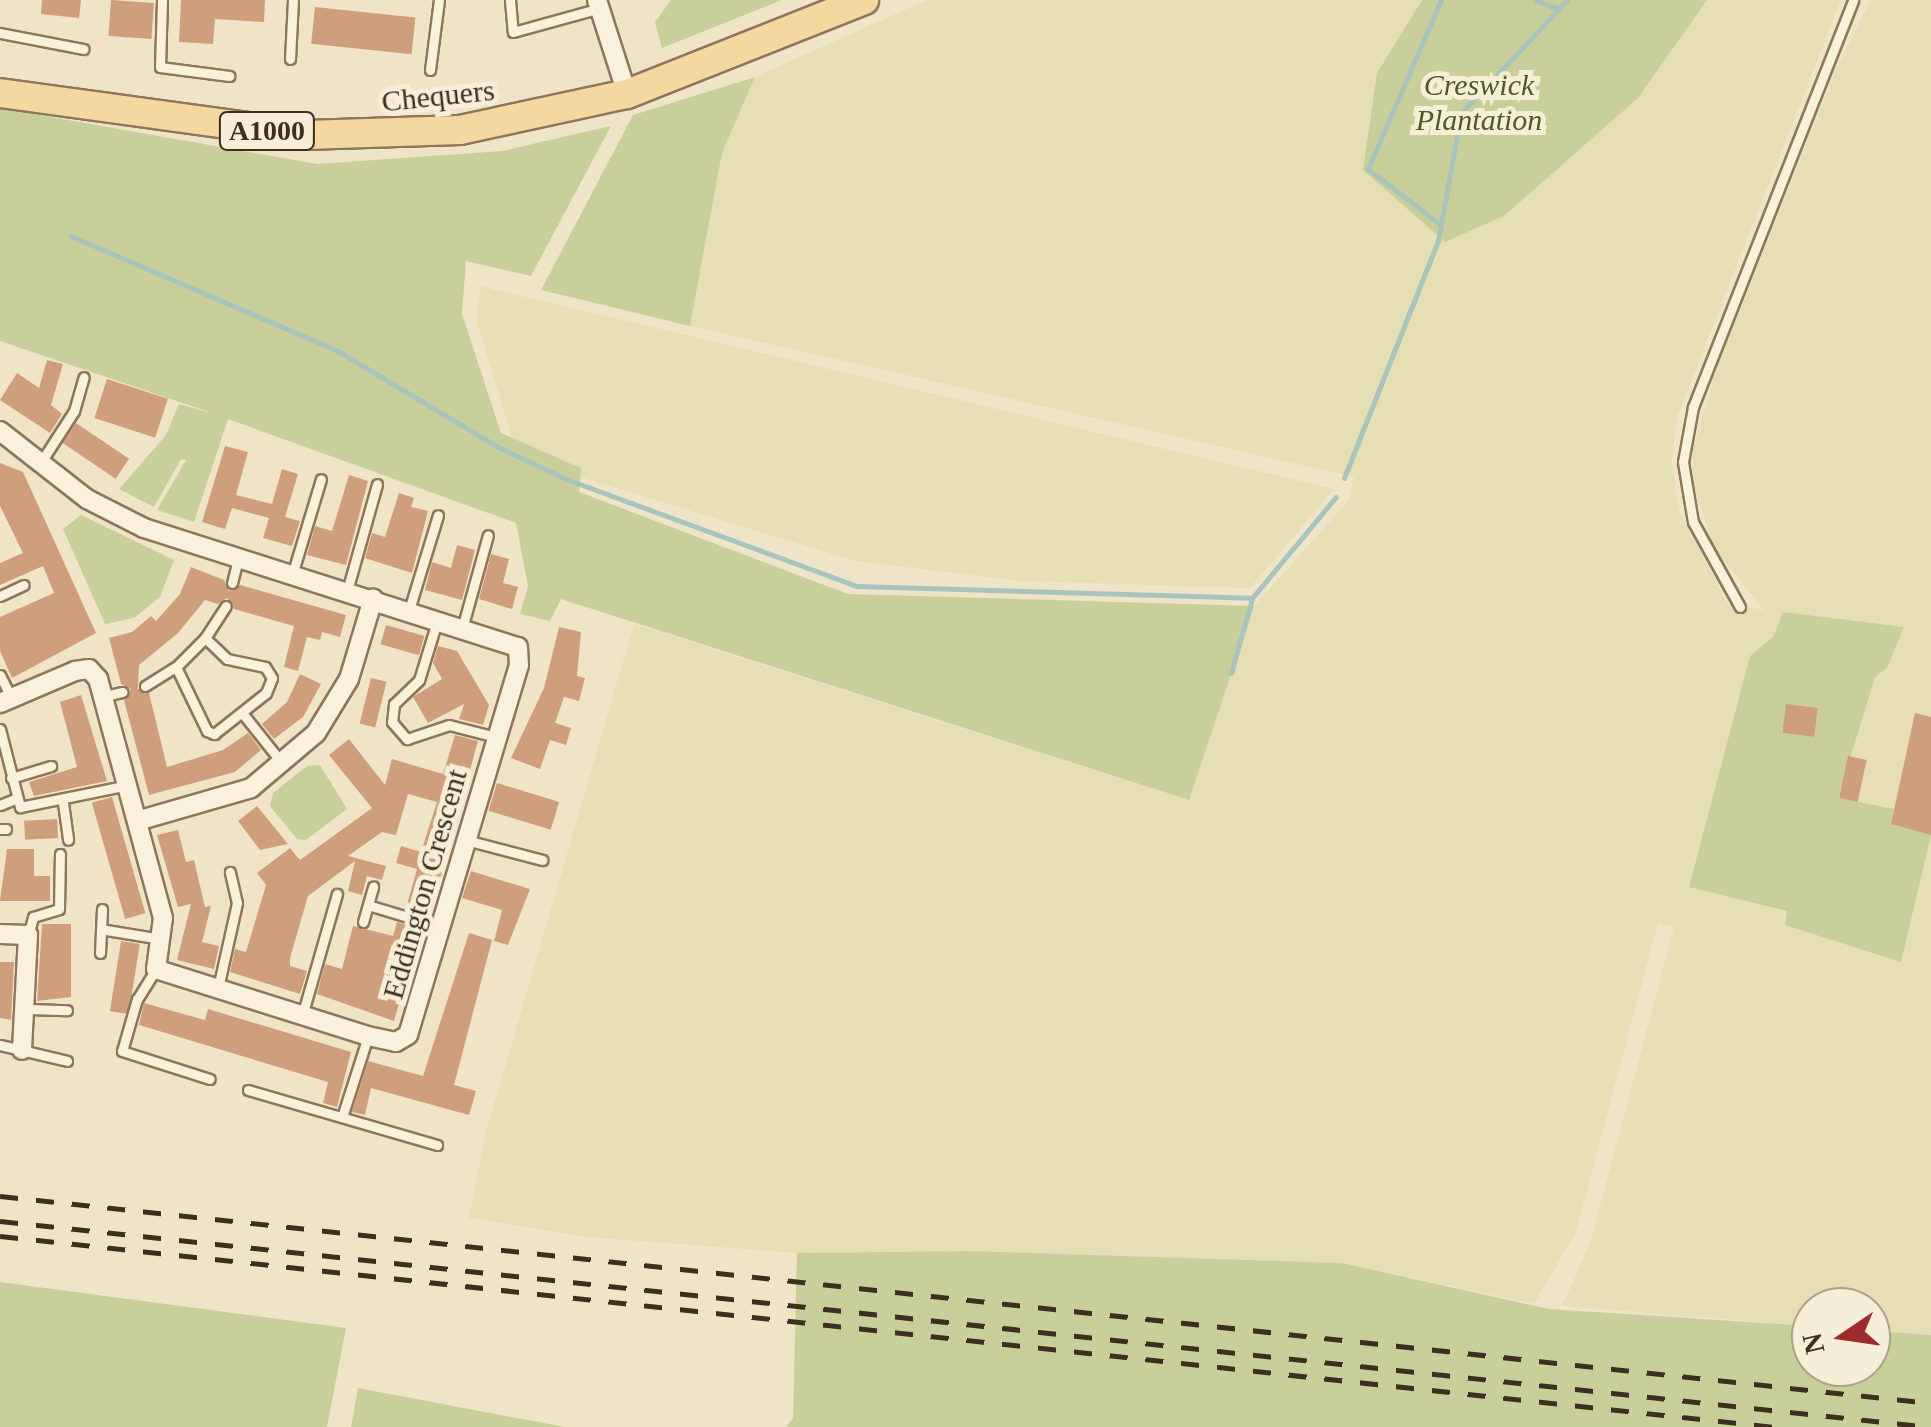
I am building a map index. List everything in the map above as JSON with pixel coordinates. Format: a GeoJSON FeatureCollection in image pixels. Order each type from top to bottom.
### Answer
{"type":"FeatureCollection","features":[{"type":"Feature","properties":{"kind":"main road","name":"Chequers"},"geometry":{"type":"LineString","coordinates":[[0,94],[242,128],[360,136],[536,118],[627,94],[864,0]]}},
{"type":"Feature","properties":{"kind":"street"},"geometry":{"type":"LineString","coordinates":[[598,4],[627,94]]}},
{"type":"Feature","properties":{"kind":"street","name":"Eddington Crescent"},"geometry":{"type":"LineString","coordinates":[[0,432],[120,516],[238,560],[462,625],[518,647],[519,665],[408,1035],[396,1042],[368,1036],[156,968]]}},
{"type":"Feature","properties":{"kind":"street"},"geometry":{"type":"LineString","coordinates":[[137,821],[231,797],[282,763],[336,705],[374,599]]}},
{"type":"Feature","properties":{"kind":"street"},"geometry":{"type":"LineString","coordinates":[[6,701],[89,669],[114,694],[128,785],[162,918],[156,968]]}},
{"type":"Feature","properties":{"kind":"street"},"geometry":{"type":"LineString","coordinates":[[0,934],[28,936],[28,1009],[22,1050]]}},
{"type":"Feature","properties":{"kind":"lane"},"geometry":{"type":"LineString","coordinates":[[162,0],[160,67],[229,76]]}},
{"type":"Feature","properties":{"kind":"lane"},"geometry":{"type":"LineString","coordinates":[[290,59],[293,0]]}},
{"type":"Feature","properties":{"kind":"lane"},"geometry":{"type":"LineString","coordinates":[[430,70],[440,0]]}},
{"type":"Feature","properties":{"kind":"lane"},"geometry":{"type":"LineString","coordinates":[[510,0],[513,32],[598,4]]}},
{"type":"Feature","properties":{"kind":"lane"},"geometry":{"type":"LineString","coordinates":[[1740,607],[1693,522],[1682,462],[1693,407],[1852,0]]}},
{"type":"Feature","properties":{"kind":"lane"},"geometry":{"type":"LineString","coordinates":[[0,33],[83,49]]}},
{"type":"Feature","properties":{"kind":"lane"},"geometry":{"type":"LineString","coordinates":[[41,462],[74,411],[84,377]]}},
{"type":"Feature","properties":{"kind":"lane"},"geometry":{"type":"LineString","coordinates":[[292,575],[321,479]]}},
{"type":"Feature","properties":{"kind":"lane"},"geometry":{"type":"LineString","coordinates":[[348,591],[377,484]]}},
{"type":"Feature","properties":{"kind":"lane"},"geometry":{"type":"LineString","coordinates":[[410,610],[438,515]]}},
{"type":"Feature","properties":{"kind":"lane"},"geometry":{"type":"LineString","coordinates":[[462,625],[488,535]]}},
{"type":"Feature","properties":{"kind":"lane"},"geometry":{"type":"LineString","coordinates":[[232,582],[238,560]]}},
{"type":"Feature","properties":{"kind":"lane"},"geometry":{"type":"LineString","coordinates":[[0,596],[24,585]]}},
{"type":"Feature","properties":{"kind":"lane"},"geometry":{"type":"LineString","coordinates":[[145,686],[176,666],[205,638],[226,606]]}},
{"type":"Feature","properties":{"kind":"lane"},"geometry":{"type":"LineString","coordinates":[[438,618],[419,680],[394,704],[392,722],[407,739],[449,724],[496,737]]}},
{"type":"Feature","properties":{"kind":"lane"},"geometry":{"type":"LineString","coordinates":[[176,666],[210,734],[243,714],[266,693],[272,672],[227,659],[205,638]]}},
{"type":"Feature","properties":{"kind":"lane"},"geometry":{"type":"LineString","coordinates":[[0,676],[6,701]]}},
{"type":"Feature","properties":{"kind":"lane"},"geometry":{"type":"LineString","coordinates":[[243,714],[282,763]]}},
{"type":"Feature","properties":{"kind":"lane"},"geometry":{"type":"LineString","coordinates":[[0,729],[15,799],[28,810],[128,785]]}},
{"type":"Feature","properties":{"kind":"lane"},"geometry":{"type":"LineString","coordinates":[[12,778],[50,766]]}},
{"type":"Feature","properties":{"kind":"lane"},"geometry":{"type":"LineString","coordinates":[[0,805],[15,799]]}},
{"type":"Feature","properties":{"kind":"lane"},"geometry":{"type":"LineString","coordinates":[[64,803],[68,840]]}},
{"type":"Feature","properties":{"kind":"lane"},"geometry":{"type":"LineString","coordinates":[[466,840],[542,860]]}},
{"type":"Feature","properties":{"kind":"lane"},"geometry":{"type":"LineString","coordinates":[[28,936],[33,917],[59,910],[60,854]]}},
{"type":"Feature","properties":{"kind":"lane"},"geometry":{"type":"LineString","coordinates":[[217,990],[237,903],[230,872]]}},
{"type":"Feature","properties":{"kind":"lane"},"geometry":{"type":"LineString","coordinates":[[363,922],[373,886]]}},
{"type":"Feature","properties":{"kind":"lane"},"geometry":{"type":"LineString","coordinates":[[302,1016],[336,894]]}},
{"type":"Feature","properties":{"kind":"lane"},"geometry":{"type":"LineString","coordinates":[[368,905],[441,927]]}},
{"type":"Feature","properties":{"kind":"lane"},"geometry":{"type":"LineString","coordinates":[[100,953],[106,930],[102,908]]}},
{"type":"Feature","properties":{"kind":"lane"},"geometry":{"type":"LineString","coordinates":[[106,930],[161,938]]}},
{"type":"Feature","properties":{"kind":"lane"},"geometry":{"type":"LineString","coordinates":[[156,968],[138,999],[122,1052],[210,1080]]}},
{"type":"Feature","properties":{"kind":"lane"},"geometry":{"type":"LineString","coordinates":[[28,1009],[67,1010]]}},
{"type":"Feature","properties":{"kind":"lane"},"geometry":{"type":"LineString","coordinates":[[342,1117],[368,1036]]}},
{"type":"Feature","properties":{"kind":"lane"},"geometry":{"type":"LineString","coordinates":[[0,1046],[68,1061]]}},
{"type":"Feature","properties":{"kind":"lane"},"geometry":{"type":"LineString","coordinates":[[248,1090],[437,1145]]}},
{"type":"Feature","properties":{"kind":"shaded area"},"geometry":{"type":"Polygon","coordinates":[[[927,0],[1422,0],[1377,73],[1504,216],[1638,98],[1707,0],[1841,0],[1678,415],[1671,464],[1680,513],[1728,604],[1764,610],[1716,551],[1692,483],[1693,448],[1717,368],[1839,63],[1871,0],[1931,0],[1931,1335],[1891,1332],[1891,1287],[1791,1287],[1791,1324],[1562,1306],[1590,1244],[1674,927],[1658,923],[1576,1232],[1534,1304],[1342,1263],[968,1251],[797,1253],[587,1237],[469,1218],[486,1132],[634,624],[1188,800],[1254,606],[1349,500],[1354,477],[690,326],[722,153],[755,77],[927,0]]]}},
{"type":"Feature","properties":{"kind":"shaded area"},"geometry":{"type":"Polygon","coordinates":[[[480,286],[1334,489],[1250,588],[1020,581],[855,561],[580,477],[580,467],[512,438],[477,322],[480,286]]]}},
{"type":"Feature","properties":{"kind":"green space"},"geometry":{"type":"Polygon","coordinates":[[[671,0],[782,0],[662,48],[655,22],[671,0]]]}},
{"type":"Feature","properties":{"kind":"green space","name":"Creswick Plantation"},"geometry":{"type":"Polygon","coordinates":[[[1422,0],[1707,0],[1638,98],[1504,216],[1445,242],[1363,170],[1377,73],[1422,0]]]}},
{"type":"Feature","properties":{"kind":"green space"},"geometry":{"type":"Polygon","coordinates":[[[755,77],[722,153],[690,326],[541,290],[633,115],[755,77]]]}},
{"type":"Feature","properties":{"kind":"green space"},"geometry":{"type":"Polygon","coordinates":[[[0,108],[317,164],[502,151],[611,126],[531,276],[466,261],[462,314],[501,433],[581,468],[579,492],[848,594],[1254,606],[1189,800],[561,599],[550,621],[520,614],[528,586],[516,523],[228,419],[194,522],[157,510],[186,460],[181,459],[154,507],[119,489],[166,435],[179,404],[215,414],[0,341],[0,108]]]}},
{"type":"Feature","properties":{"kind":"green space"},"geometry":{"type":"Polygon","coordinates":[[[81,515],[174,560],[160,597],[134,618],[105,624],[63,529],[81,515]]]}},
{"type":"Feature","properties":{"kind":"green space"},"geometry":{"type":"Polygon","coordinates":[[[1783,612],[1904,627],[1887,668],[1875,677],[1838,798],[1895,809],[1891,824],[1931,835],[1901,962],[1785,925],[1787,911],[1689,887],[1750,656],[1773,637],[1783,612]]]}},
{"type":"Feature","properties":{"kind":"green space"},"geometry":{"type":"Polygon","coordinates":[[[320,765],[347,809],[306,840],[297,839],[270,806],[273,793],[307,766],[320,765]]]}},
{"type":"Feature","properties":{"kind":"green space"},"geometry":{"type":"Polygon","coordinates":[[[968,1251],[1342,1263],[1549,1309],[1791,1325],[1791,1387],[1891,1387],[1891,1332],[1931,1335],[1931,1427],[786,1427],[793,1418],[797,1253],[968,1251]]]}},
{"type":"Feature","properties":{"kind":"green space"},"geometry":{"type":"Polygon","coordinates":[[[0,1282],[346,1328],[327,1427],[0,1427],[0,1282]]]}},
{"type":"Feature","properties":{"kind":"green space"},"geometry":{"type":"Polygon","coordinates":[[[358,1388],[565,1427],[351,1427],[358,1388]]]}},
{"type":"Feature","properties":{"kind":"building"},"geometry":{"type":"Polygon","coordinates":[[[42,0],[81,0],[79,18],[41,14],[42,0]]]}},
{"type":"Feature","properties":{"kind":"building"},"geometry":{"type":"Polygon","coordinates":[[[111,0],[154,3],[151,39],[108,36],[111,0]]]}},
{"type":"Feature","properties":{"kind":"building"},"geometry":{"type":"Polygon","coordinates":[[[181,0],[265,0],[264,22],[215,19],[213,44],[179,42],[181,0]]]}},
{"type":"Feature","properties":{"kind":"building"},"geometry":{"type":"Polygon","coordinates":[[[315,7],[415,18],[412,54],[311,44],[315,7]]]}},
{"type":"Feature","properties":{"kind":"building"},"geometry":{"type":"Polygon","coordinates":[[[47,360],[63,364],[51,405],[62,414],[50,433],[0,400],[17,373],[39,388],[47,360]]]}},
{"type":"Feature","properties":{"kind":"building"},"geometry":{"type":"Polygon","coordinates":[[[107,379],[168,399],[155,438],[94,418],[107,379]]]}},
{"type":"Feature","properties":{"kind":"building"},"geometry":{"type":"Polygon","coordinates":[[[76,423],[129,459],[116,479],[63,443],[76,423]]]}},
{"type":"Feature","properties":{"kind":"building"},"geometry":{"type":"Polygon","coordinates":[[[225,446],[248,452],[236,495],[272,504],[282,469],[298,474],[285,517],[300,521],[292,546],[263,538],[269,518],[232,508],[225,529],[202,522],[225,446]]]}},
{"type":"Feature","properties":{"kind":"building"},"geometry":{"type":"Polygon","coordinates":[[[0,463],[23,472],[96,633],[12,678],[0,651],[0,617],[54,593],[43,566],[0,585],[0,563],[23,553],[0,506],[0,463]]]}},
{"type":"Feature","properties":{"kind":"building"},"geometry":{"type":"Polygon","coordinates":[[[349,475],[368,481],[346,565],[307,555],[315,526],[332,531],[349,475]]]}},
{"type":"Feature","properties":{"kind":"building"},"geometry":{"type":"Polygon","coordinates":[[[399,493],[414,498],[411,507],[428,511],[412,573],[365,558],[372,533],[385,537],[399,493]]]}},
{"type":"Feature","properties":{"kind":"building"},"geometry":{"type":"Polygon","coordinates":[[[457,545],[475,550],[462,600],[425,590],[432,562],[451,568],[457,545]]]}},
{"type":"Feature","properties":{"kind":"building"},"geometry":{"type":"Polygon","coordinates":[[[491,554],[509,559],[503,583],[518,587],[512,609],[479,599],[491,554]]]}},
{"type":"Feature","properties":{"kind":"building"},"geometry":{"type":"Polygon","coordinates":[[[191,567],[224,580],[229,591],[240,585],[346,615],[340,637],[322,632],[320,640],[307,637],[298,671],[284,667],[294,626],[234,609],[227,598],[218,604],[205,600],[178,633],[139,665],[138,689],[149,693],[167,767],[223,750],[248,733],[261,750],[235,772],[149,795],[124,700],[131,689],[121,684],[109,638],[132,632],[151,616],[156,621],[180,594],[191,567]]]}},
{"type":"Feature","properties":{"kind":"building"},"geometry":{"type":"Polygon","coordinates":[[[386,625],[424,636],[419,655],[380,644],[386,625]]]}},
{"type":"Feature","properties":{"kind":"building"},"geometry":{"type":"Polygon","coordinates":[[[559,627],[581,632],[577,676],[585,678],[579,701],[564,697],[555,723],[571,728],[566,745],[550,740],[540,769],[511,758],[544,688],[559,627]]]}},
{"type":"Feature","properties":{"kind":"building"},"geometry":{"type":"Polygon","coordinates":[[[438,646],[457,651],[489,705],[483,725],[459,719],[464,704],[428,723],[413,697],[442,679],[433,663],[438,646]]]}},
{"type":"Feature","properties":{"kind":"building"},"geometry":{"type":"Polygon","coordinates":[[[300,674],[321,684],[303,717],[274,739],[262,724],[287,702],[300,674]]]}},
{"type":"Feature","properties":{"kind":"building"},"geometry":{"type":"Polygon","coordinates":[[[371,678],[387,682],[375,727],[360,724],[371,678]]]}},
{"type":"Feature","properties":{"kind":"building"},"geometry":{"type":"Polygon","coordinates":[[[81,695],[107,781],[34,796],[29,782],[77,767],[60,702],[81,695]]]}},
{"type":"Feature","properties":{"kind":"building"},"geometry":{"type":"Polygon","coordinates":[[[1786,704],[1818,708],[1814,737],[1782,733],[1786,704]]]}},
{"type":"Feature","properties":{"kind":"building"},"geometry":{"type":"Polygon","coordinates":[[[1915,713],[1931,717],[1931,835],[1891,824],[1915,713]]]}},
{"type":"Feature","properties":{"kind":"building"},"geometry":{"type":"Polygon","coordinates":[[[455,735],[478,741],[430,915],[406,908],[417,869],[396,863],[401,846],[421,852],[437,802],[408,794],[396,835],[382,832],[348,856],[386,866],[382,880],[367,876],[362,895],[348,891],[355,861],[308,896],[290,958],[290,966],[307,971],[300,994],[230,972],[235,949],[246,952],[266,885],[257,873],[290,848],[300,860],[372,808],[329,755],[349,739],[385,785],[392,759],[443,774],[455,735]]]}},
{"type":"Feature","properties":{"kind":"building"},"geometry":{"type":"Polygon","coordinates":[[[1848,756],[1867,760],[1858,802],[1839,798],[1848,756]]]}},
{"type":"Feature","properties":{"kind":"building"},"geometry":{"type":"Polygon","coordinates":[[[497,783],[559,802],[551,830],[489,811],[497,783]]]}},
{"type":"Feature","properties":{"kind":"building"},"geometry":{"type":"Polygon","coordinates":[[[112,797],[145,913],[125,919],[92,803],[112,797]]]}},
{"type":"Feature","properties":{"kind":"building"},"geometry":{"type":"Polygon","coordinates":[[[257,806],[288,844],[260,850],[238,821],[257,806]]]}},
{"type":"Feature","properties":{"kind":"building"},"geometry":{"type":"Polygon","coordinates":[[[57,819],[58,838],[25,840],[24,821],[57,819]]]}},
{"type":"Feature","properties":{"kind":"building"},"geometry":{"type":"Polygon","coordinates":[[[178,830],[186,862],[194,860],[205,907],[211,906],[202,942],[219,946],[214,969],[177,960],[191,904],[178,907],[157,835],[178,830]]]}},
{"type":"Feature","properties":{"kind":"building"},"geometry":{"type":"Polygon","coordinates":[[[7,849],[34,849],[34,876],[50,876],[50,901],[0,901],[7,849]]]}},
{"type":"Feature","properties":{"kind":"building"},"geometry":{"type":"Polygon","coordinates":[[[471,871],[530,889],[508,945],[494,941],[502,910],[462,898],[471,871]]]}},
{"type":"Feature","properties":{"kind":"building"},"geometry":{"type":"Polygon","coordinates":[[[397,922],[420,929],[394,1021],[317,994],[325,964],[342,969],[353,926],[393,936],[397,922]]]}},
{"type":"Feature","properties":{"kind":"building"},"geometry":{"type":"Polygon","coordinates":[[[42,924],[71,924],[71,997],[37,1001],[42,924]]]}},
{"type":"Feature","properties":{"kind":"building"},"geometry":{"type":"Polygon","coordinates":[[[469,933],[492,940],[454,1085],[476,1091],[469,1115],[371,1088],[365,1115],[352,1112],[368,1061],[423,1076],[469,933]]]}},
{"type":"Feature","properties":{"kind":"building"},"geometry":{"type":"Polygon","coordinates":[[[121,941],[140,944],[129,1014],[110,1011],[121,941]]]}},
{"type":"Feature","properties":{"kind":"building"},"geometry":{"type":"Polygon","coordinates":[[[0,962],[14,962],[11,1020],[0,1018],[0,962]]]}},
{"type":"Feature","properties":{"kind":"building"},"geometry":{"type":"Polygon","coordinates":[[[144,1003],[205,1020],[208,1009],[351,1052],[337,1107],[323,1103],[328,1082],[139,1025],[144,1003]]]}},
{"type":"Feature","properties":{"kind":"waterway"},"geometry":{"type":"LineString","coordinates":[[1441,0],[1368,169],[1441,225]]}},
{"type":"Feature","properties":{"kind":"waterway"},"geometry":{"type":"LineString","coordinates":[[1535,0],[1559,9]]}},
{"type":"Feature","properties":{"kind":"waterway"},"geometry":{"type":"LineString","coordinates":[[1344,478],[1438,241],[1461,113],[1567,0]]}},
{"type":"Feature","properties":{"kind":"waterway"},"geometry":{"type":"LineString","coordinates":[[71,236],[338,351],[502,449],[566,479],[857,586],[1252,598],[1336,497]]}},
{"type":"Feature","properties":{"kind":"waterway"},"geometry":{"type":"LineString","coordinates":[[1231,673],[1252,599]]}},
{"type":"Feature","properties":{"kind":"railway"},"geometry":{"type":"LineString","coordinates":[[0,1196],[1931,1403]]}},
{"type":"Feature","properties":{"kind":"railway"},"geometry":{"type":"LineString","coordinates":[[0,1221],[1931,1427]]}},
{"type":"Feature","properties":{"kind":"railway"},"geometry":{"type":"LineString","coordinates":[[0,1236],[1775,1427]]}}]}
